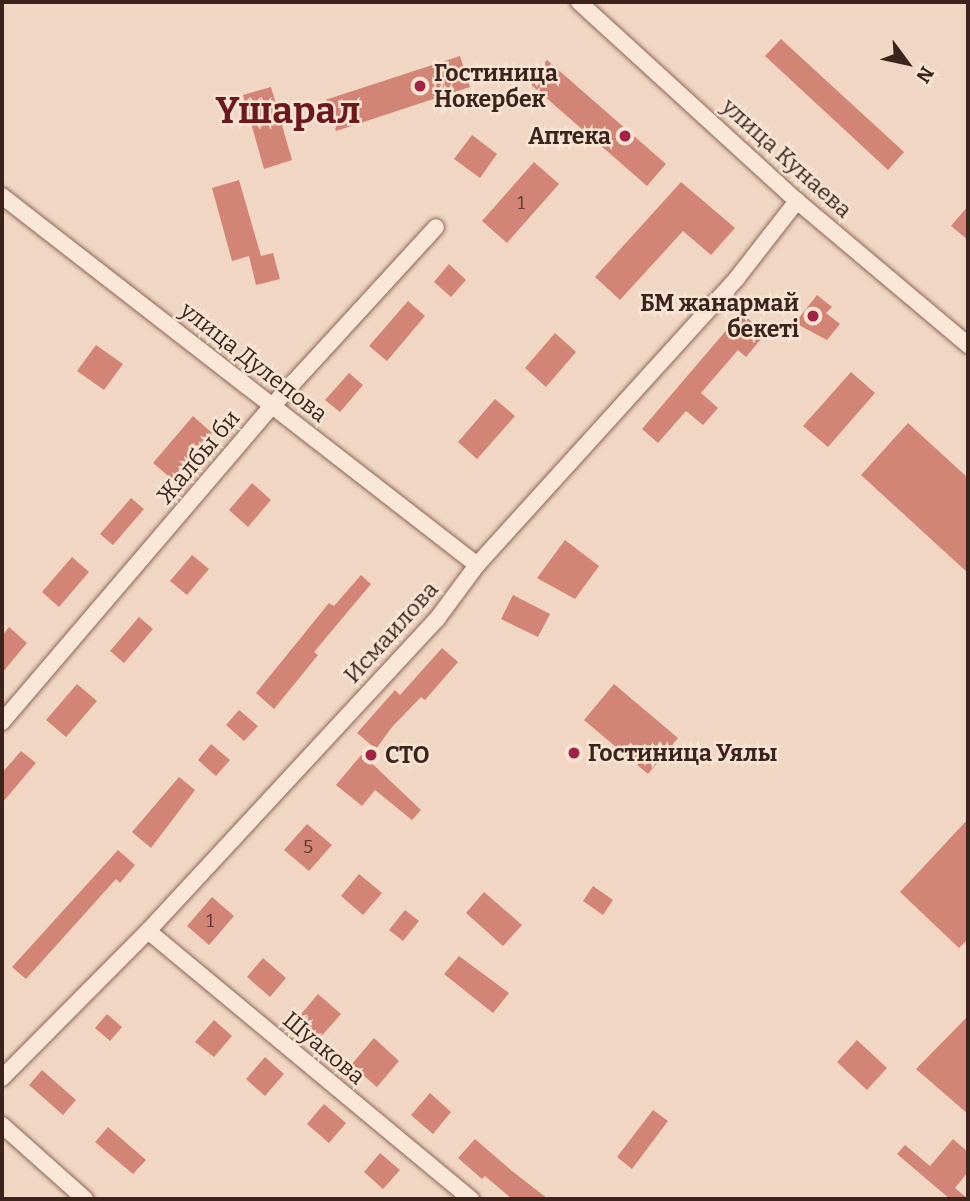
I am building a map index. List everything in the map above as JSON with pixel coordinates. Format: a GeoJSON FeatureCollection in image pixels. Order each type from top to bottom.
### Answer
{"type":"FeatureCollection","features":[{"type":"Feature","properties":{"kind":"street","name":"улица Кунаева"},"geometry":{"type":"LineString","coordinates":[[579,2],[797,201],[968,345]]}},
{"type":"Feature","properties":{"kind":"street","name":"улица Дулепова"},"geometry":{"type":"LineString","coordinates":[[2,195],[477,565]]}},
{"type":"Feature","properties":{"kind":"street","name":"Исмаилова"},"geometry":{"type":"LineString","coordinates":[[2,1078],[148,931],[437,619],[477,565],[673,351],[797,201]]}},
{"type":"Feature","properties":{"kind":"street","name":"Жалбы би"},"geometry":{"type":"LineString","coordinates":[[2,722],[272,405],[436,227]]}},
{"type":"Feature","properties":{"kind":"street","name":"Шуакова"},"geometry":{"type":"LineString","coordinates":[[148,931],[471,1199]]}},
{"type":"Feature","properties":{"kind":"street"},"geometry":{"type":"LineString","coordinates":[[2,1125],[85,1199]]}},
{"type":"Feature","properties":{"kind":"building"},"geometry":{"type":"Polygon","coordinates":[[[781,39],[904,152],[888,170],[765,56],[781,39]]]}},
{"type":"Feature","properties":{"kind":"building"},"geometry":{"type":"Polygon","coordinates":[[[460,56],[470,87],[336,131],[325,100],[460,56]]]}},
{"type":"Feature","properties":{"kind":"building"},"geometry":{"type":"Polygon","coordinates":[[[547,60],[666,164],[647,186],[528,82],[547,60]]]}},
{"type":"Feature","properties":{"kind":"building"},"geometry":{"type":"Polygon","coordinates":[[[271,87],[292,160],[264,169],[243,95],[271,87]]]}},
{"type":"Feature","properties":{"kind":"building"},"geometry":{"type":"Polygon","coordinates":[[[472,135],[497,154],[480,178],[454,159],[472,135]]]}},
{"type":"Feature","properties":{"kind":"building"},"geometry":{"type":"Polygon","coordinates":[[[534,162],[559,184],[507,243],[482,221],[534,162]]]}},
{"type":"Feature","properties":{"kind":"building"},"geometry":{"type":"Polygon","coordinates":[[[239,180],[261,256],[273,253],[280,279],[256,285],[249,256],[232,261],[212,188],[239,180]]]}},
{"type":"Feature","properties":{"kind":"building"},"geometry":{"type":"Polygon","coordinates":[[[681,182],[735,228],[711,255],[683,231],[620,300],[595,277],[681,182]]]}},
{"type":"Feature","properties":{"kind":"building"},"geometry":{"type":"Polygon","coordinates":[[[968,206],[968,240],[951,226],[968,206]]]}},
{"type":"Feature","properties":{"kind":"building"},"geometry":{"type":"Polygon","coordinates":[[[449,264],[466,280],[451,297],[434,282],[449,264]]]}},
{"type":"Feature","properties":{"kind":"building"},"geometry":{"type":"Polygon","coordinates":[[[817,295],[832,307],[826,313],[840,324],[827,340],[795,323],[817,295]]]}},
{"type":"Feature","properties":{"kind":"building"},"geometry":{"type":"Polygon","coordinates":[[[408,301],[425,316],[387,361],[369,346],[408,301]]]}},
{"type":"Feature","properties":{"kind":"building"},"geometry":{"type":"Polygon","coordinates":[[[741,313],[766,333],[746,357],[738,350],[701,393],[718,408],[703,425],[686,411],[658,443],[642,429],[741,313]]]}},
{"type":"Feature","properties":{"kind":"building"},"geometry":{"type":"Polygon","coordinates":[[[555,333],[576,352],[546,387],[525,368],[555,333]]]}},
{"type":"Feature","properties":{"kind":"building"},"geometry":{"type":"Polygon","coordinates":[[[96,345],[123,364],[104,390],[77,371],[96,345]]]}},
{"type":"Feature","properties":{"kind":"building"},"geometry":{"type":"Polygon","coordinates":[[[851,372],[875,393],[828,447],[803,426],[851,372]]]}},
{"type":"Feature","properties":{"kind":"building"},"geometry":{"type":"Polygon","coordinates":[[[349,373],[363,385],[340,412],[325,400],[349,373]]]}},
{"type":"Feature","properties":{"kind":"building"},"geometry":{"type":"Polygon","coordinates":[[[495,399],[515,416],[477,459],[458,442],[495,399]]]}},
{"type":"Feature","properties":{"kind":"building"},"geometry":{"type":"Polygon","coordinates":[[[193,416],[212,433],[172,479],[153,463],[193,416]]]}},
{"type":"Feature","properties":{"kind":"building"},"geometry":{"type":"Polygon","coordinates":[[[908,423],[968,478],[968,573],[861,475],[908,423]]]}},
{"type":"Feature","properties":{"kind":"building"},"geometry":{"type":"Polygon","coordinates":[[[252,483],[271,500],[248,527],[229,510],[252,483]]]}},
{"type":"Feature","properties":{"kind":"building"},"geometry":{"type":"Polygon","coordinates":[[[131,498],[144,509],[113,545],[100,534],[131,498]]]}},
{"type":"Feature","properties":{"kind":"building"},"geometry":{"type":"Polygon","coordinates":[[[565,540],[599,566],[575,599],[537,578],[565,540]]]}},
{"type":"Feature","properties":{"kind":"building"},"geometry":{"type":"Polygon","coordinates":[[[192,555],[209,569],[187,595],[170,581],[192,555]]]}},
{"type":"Feature","properties":{"kind":"building"},"geometry":{"type":"Polygon","coordinates":[[[72,557],[89,572],[59,607],[42,592],[72,557]]]}},
{"type":"Feature","properties":{"kind":"building"},"geometry":{"type":"Polygon","coordinates":[[[361,575],[371,584],[314,652],[318,655],[274,709],[256,693],[329,603],[334,606],[361,575]]]}},
{"type":"Feature","properties":{"kind":"building"},"geometry":{"type":"Polygon","coordinates":[[[513,595],[550,614],[538,637],[501,619],[513,595]]]}},
{"type":"Feature","properties":{"kind":"building"},"geometry":{"type":"Polygon","coordinates":[[[139,617],[153,629],[124,663],[110,651],[139,617]]]}},
{"type":"Feature","properties":{"kind":"building"},"geometry":{"type":"Polygon","coordinates":[[[9,627],[27,643],[2,673],[2,636],[9,627]]]}},
{"type":"Feature","properties":{"kind":"building"},"geometry":{"type":"Polygon","coordinates":[[[442,648],[458,662],[425,700],[421,697],[392,727],[376,749],[357,733],[395,690],[400,695],[442,648]]]}},
{"type":"Feature","properties":{"kind":"building"},"geometry":{"type":"Polygon","coordinates":[[[77,684],[97,701],[66,737],[46,720],[77,684]]]}},
{"type":"Feature","properties":{"kind":"building"},"geometry":{"type":"Polygon","coordinates":[[[614,684],[678,738],[648,774],[584,720],[614,684]]]}},
{"type":"Feature","properties":{"kind":"building"},"geometry":{"type":"Polygon","coordinates":[[[239,710],[258,726],[244,741],[226,725],[239,710]]]}},
{"type":"Feature","properties":{"kind":"building"},"geometry":{"type":"Polygon","coordinates":[[[211,744],[230,760],[216,776],[198,760],[211,744]]]}},
{"type":"Feature","properties":{"kind":"building"},"geometry":{"type":"Polygon","coordinates":[[[21,751],[36,763],[2,803],[2,773],[21,751]]]}},
{"type":"Feature","properties":{"kind":"building"},"geometry":{"type":"Polygon","coordinates":[[[362,754],[421,810],[412,820],[375,790],[362,806],[336,785],[362,754]]]}},
{"type":"Feature","properties":{"kind":"building"},"geometry":{"type":"Polygon","coordinates":[[[179,777],[195,790],[151,848],[132,832],[179,777]]]}},
{"type":"Feature","properties":{"kind":"building"},"geometry":{"type":"Polygon","coordinates":[[[968,819],[968,939],[959,948],[900,892],[968,819]]]}},
{"type":"Feature","properties":{"kind":"building"},"geometry":{"type":"Polygon","coordinates":[[[307,824],[332,845],[309,871],[284,850],[307,824]]]}},
{"type":"Feature","properties":{"kind":"building"},"geometry":{"type":"Polygon","coordinates":[[[118,850],[135,865],[120,883],[116,879],[26,979],[12,967],[118,850]]]}},
{"type":"Feature","properties":{"kind":"building"},"geometry":{"type":"Polygon","coordinates":[[[359,874],[382,893],[363,915],[341,896],[359,874]]]}},
{"type":"Feature","properties":{"kind":"building"},"geometry":{"type":"Polygon","coordinates":[[[593,886],[613,900],[603,915],[583,901],[593,886]]]}},
{"type":"Feature","properties":{"kind":"building"},"geometry":{"type":"Polygon","coordinates":[[[484,892],[522,925],[503,946],[466,913],[484,892]]]}},
{"type":"Feature","properties":{"kind":"building"},"geometry":{"type":"Polygon","coordinates":[[[212,897],[234,916],[209,945],[187,926],[212,897]]]}},
{"type":"Feature","properties":{"kind":"building"},"geometry":{"type":"Polygon","coordinates":[[[405,910],[419,921],[403,941],[389,930],[405,910]]]}},
{"type":"Feature","properties":{"kind":"building"},"geometry":{"type":"Polygon","coordinates":[[[459,956],[509,993],[493,1013],[444,974],[459,956]]]}},
{"type":"Feature","properties":{"kind":"building"},"geometry":{"type":"Polygon","coordinates":[[[263,958],[286,978],[270,997],[247,977],[263,958]]]}},
{"type":"Feature","properties":{"kind":"building"},"geometry":{"type":"Polygon","coordinates":[[[318,994],[341,1014],[319,1039],[296,1020],[318,994]]]}},
{"type":"Feature","properties":{"kind":"building"},"geometry":{"type":"Polygon","coordinates":[[[107,1014],[122,1027],[110,1041],[95,1028],[107,1014]]]}},
{"type":"Feature","properties":{"kind":"building"},"geometry":{"type":"Polygon","coordinates":[[[968,1016],[968,1114],[916,1069],[968,1016]]]}},
{"type":"Feature","properties":{"kind":"building"},"geometry":{"type":"Polygon","coordinates":[[[214,1020],[232,1036],[214,1057],[195,1042],[214,1020]]]}},
{"type":"Feature","properties":{"kind":"building"},"geometry":{"type":"Polygon","coordinates":[[[374,1038],[399,1061],[377,1087],[351,1065],[374,1038]]]}},
{"type":"Feature","properties":{"kind":"building"},"geometry":{"type":"Polygon","coordinates":[[[857,1040],[887,1068],[867,1090],[837,1062],[857,1040]]]}},
{"type":"Feature","properties":{"kind":"building"},"geometry":{"type":"Polygon","coordinates":[[[265,1057],[284,1074],[265,1096],[246,1079],[265,1057]]]}},
{"type":"Feature","properties":{"kind":"building"},"geometry":{"type":"Polygon","coordinates":[[[42,1070],[76,1100],[63,1115],[29,1085],[42,1070]]]}},
{"type":"Feature","properties":{"kind":"building"},"geometry":{"type":"Polygon","coordinates":[[[430,1093],[451,1112],[433,1134],[411,1115],[430,1093]]]}},
{"type":"Feature","properties":{"kind":"building"},"geometry":{"type":"Polygon","coordinates":[[[324,1104],[346,1123],[329,1143],[307,1124],[324,1104]]]}},
{"type":"Feature","properties":{"kind":"building"},"geometry":{"type":"Polygon","coordinates":[[[653,1110],[668,1121],[632,1169],[617,1157],[653,1110]]]}},
{"type":"Feature","properties":{"kind":"building"},"geometry":{"type":"Polygon","coordinates":[[[108,1127],[146,1160],[133,1174],[95,1142],[108,1127]]]}},
{"type":"Feature","properties":{"kind":"building"},"geometry":{"type":"Polygon","coordinates":[[[475,1139],[548,1199],[512,1199],[485,1176],[482,1179],[458,1158],[475,1139]]]}},
{"type":"Feature","properties":{"kind":"building"},"geometry":{"type":"Polygon","coordinates":[[[953,1139],[968,1152],[968,1172],[955,1188],[968,1199],[950,1199],[897,1154],[905,1145],[930,1166],[953,1139]]]}},
{"type":"Feature","properties":{"kind":"building"},"geometry":{"type":"Polygon","coordinates":[[[380,1153],[400,1170],[383,1189],[364,1172],[380,1153]]]}},
{"type":"Feature","properties":{"kind":"place","name":"Гостиница Нокербек"},"geometry":{"type":"Point","coordinates":[420,86]}},
{"type":"Feature","properties":{"kind":"place","name":"Аптека"},"geometry":{"type":"Point","coordinates":[625,136]}},
{"type":"Feature","properties":{"kind":"place","name":"БМ жанармай бекеті"},"geometry":{"type":"Point","coordinates":[813,316]}},
{"type":"Feature","properties":{"kind":"place","name":"Гостиница Уялы"},"geometry":{"type":"Point","coordinates":[574,753]}},
{"type":"Feature","properties":{"kind":"place","name":"СТО"},"geometry":{"type":"Point","coordinates":[371,755]}},
{"type":"Feature","properties":{"kind":"district","name":"Үшарал"},"geometry":{"type":"Point","coordinates":[288,111]}}]}
